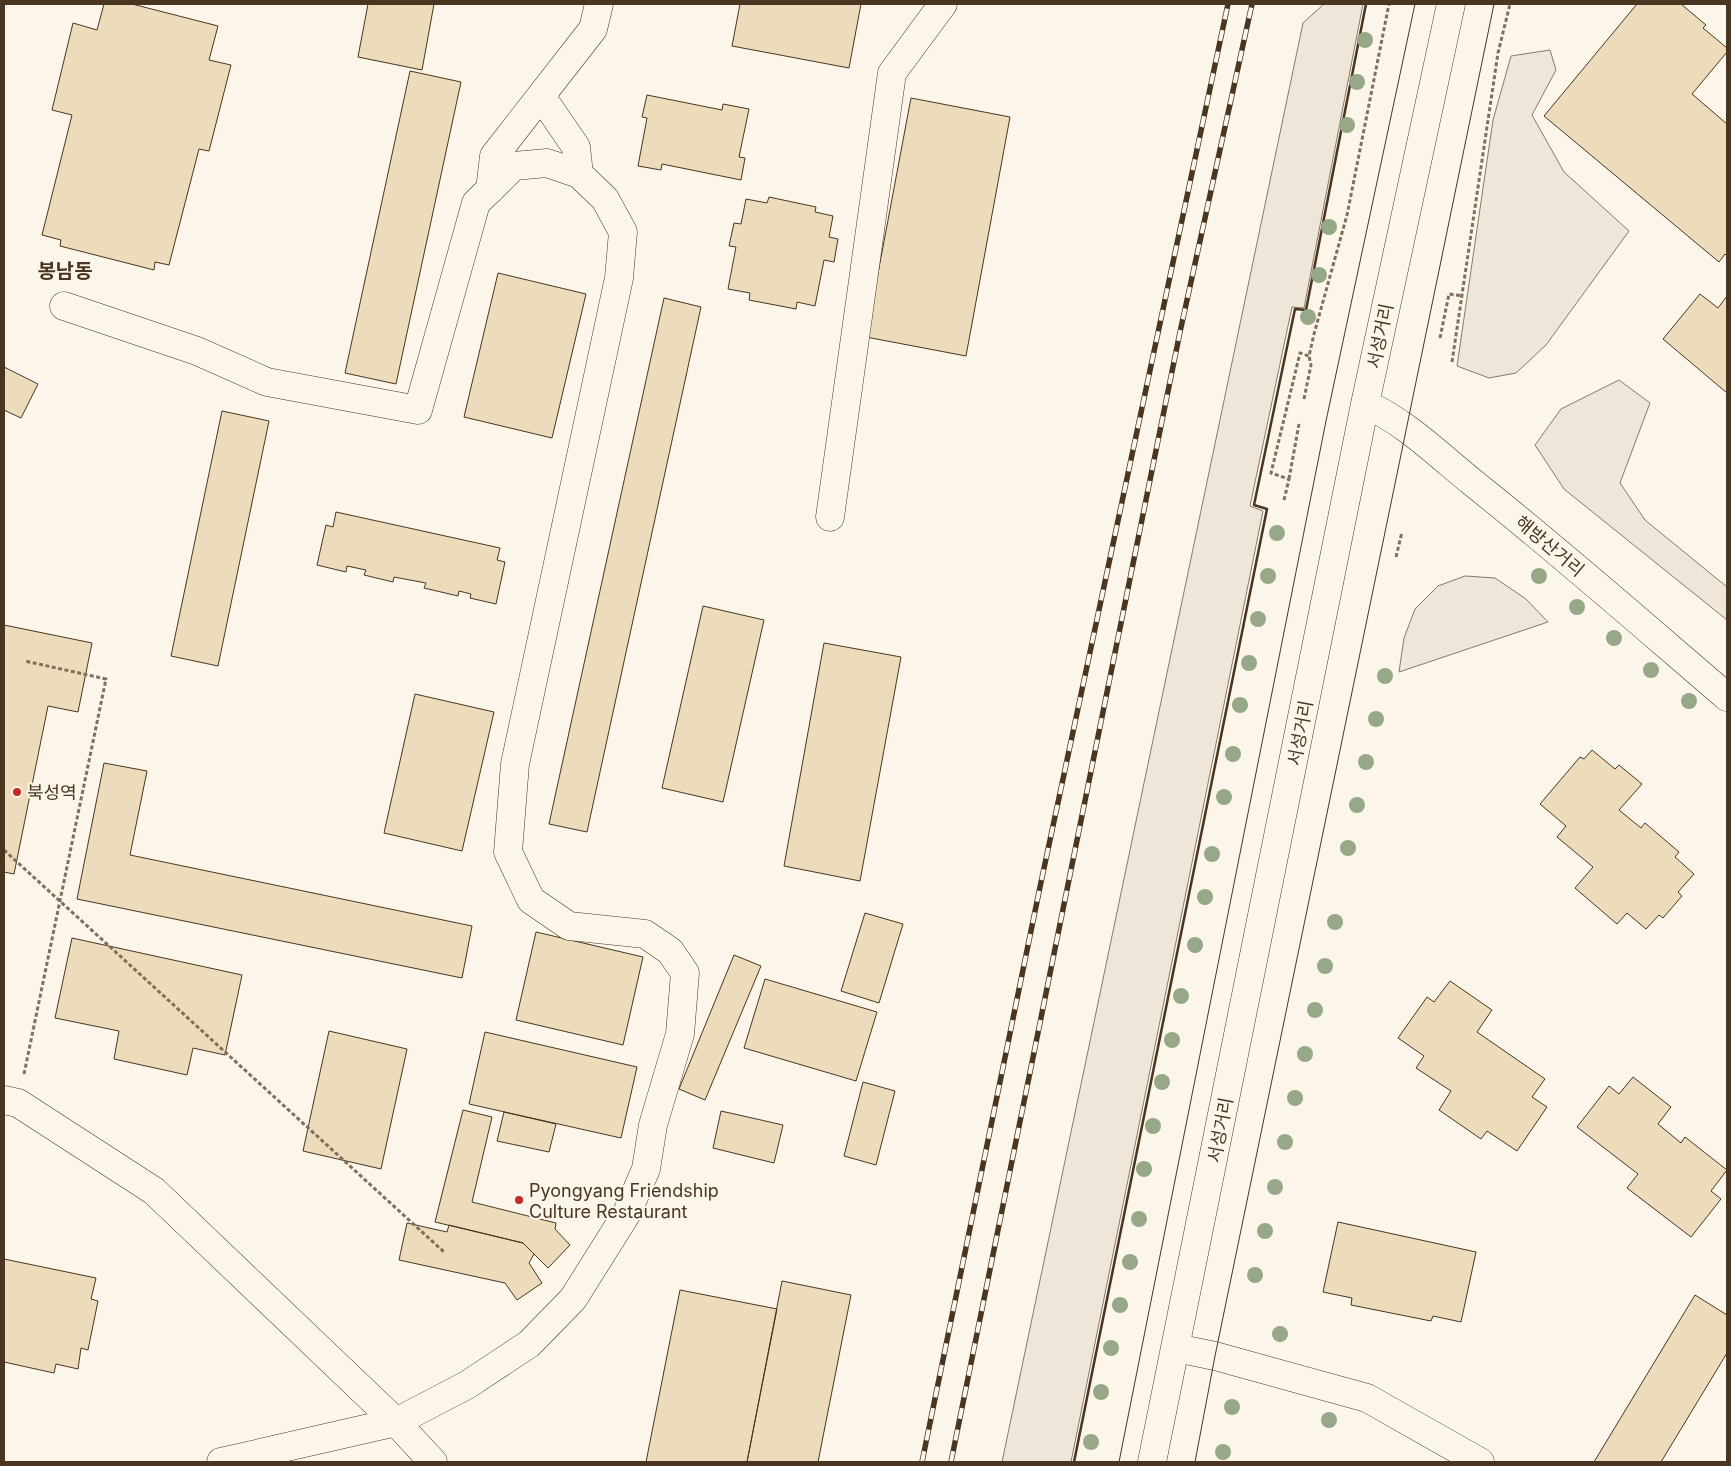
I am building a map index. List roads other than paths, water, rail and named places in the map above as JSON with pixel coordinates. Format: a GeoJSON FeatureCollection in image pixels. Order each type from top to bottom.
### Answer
{"type":"FeatureCollection","features":[{"type":"Feature","properties":{"kind":"street"},"geometry":{"type":"LineString","coordinates":[[490,190],[494,156],[593,29],[599,4]]}},
{"type":"Feature","properties":{"kind":"street"},"geometry":{"type":"LineString","coordinates":[[830,517],[892,72],[943,4]]}},
{"type":"Feature","properties":{"kind":"street","name":"서성거리"},"geometry":{"type":"LineString","coordinates":[[1152,1462],[1366,404],[1451,4]]}},
{"type":"Feature","properties":{"kind":"street"},"geometry":{"type":"LineString","coordinates":[[541,96],[576,148],[579,174]]}},
{"type":"Feature","properties":{"kind":"street"},"geometry":{"type":"LineString","coordinates":[[64,306],[197,351],[267,382],[418,410],[476,203],[514,166],[547,163],[579,174],[606,199],[624,232],[619,278],[515,764],[508,852],[531,900],[569,926],[645,934],[670,951],[685,974],[680,1034],[653,1125],[646,1169],[627,1213],[574,1299],[529,1344],[467,1385],[396,1422],[221,1462]]}},
{"type":"Feature","properties":{"kind":"street","name":"해방산거리"},"geometry":{"type":"LineString","coordinates":[[1366,404],[1381,411],[1406,429],[1524,523],[1727,697]]}},
{"type":"Feature","properties":{"kind":"street"},"geometry":{"type":"LineString","coordinates":[[11,1102],[154,1191],[396,1422],[433,1462]]}},
{"type":"Feature","properties":{"kind":"street"},"geometry":{"type":"LineString","coordinates":[[1176,1348],[1215,1356],[1367,1398],[1480,1462]]}},
{"type":"Feature","properties":{"kind":"tram line"},"geometry":{"type":"LineString","coordinates":[[1119,1462],[1326,421],[1415,4]]}},
{"type":"Feature","properties":{"kind":"tram line"},"geometry":{"type":"LineString","coordinates":[[1195,1462],[1215,1356],[1494,4]]}},
{"type":"Feature","properties":{"kind":"railway"},"geometry":{"type":"LineString","coordinates":[[922,1462],[1040,887],[1228,4]]}},
{"type":"Feature","properties":{"kind":"railway"},"geometry":{"type":"LineString","coordinates":[[951,1462],[1180,332],[1252,4]]}},
{"type":"Feature","properties":{"kind":"place","name":"북성역"},"geometry":{"type":"Point","coordinates":[17,792]}},
{"type":"Feature","properties":{"kind":"place","name":"Pyongyang Friendship Culture Restaurant"},"geometry":{"type":"Point","coordinates":[519,1200]}},
{"type":"Feature","properties":{"kind":"district","name":"봉남동"},"geometry":{"type":"Point","coordinates":[65,271]}}]}
